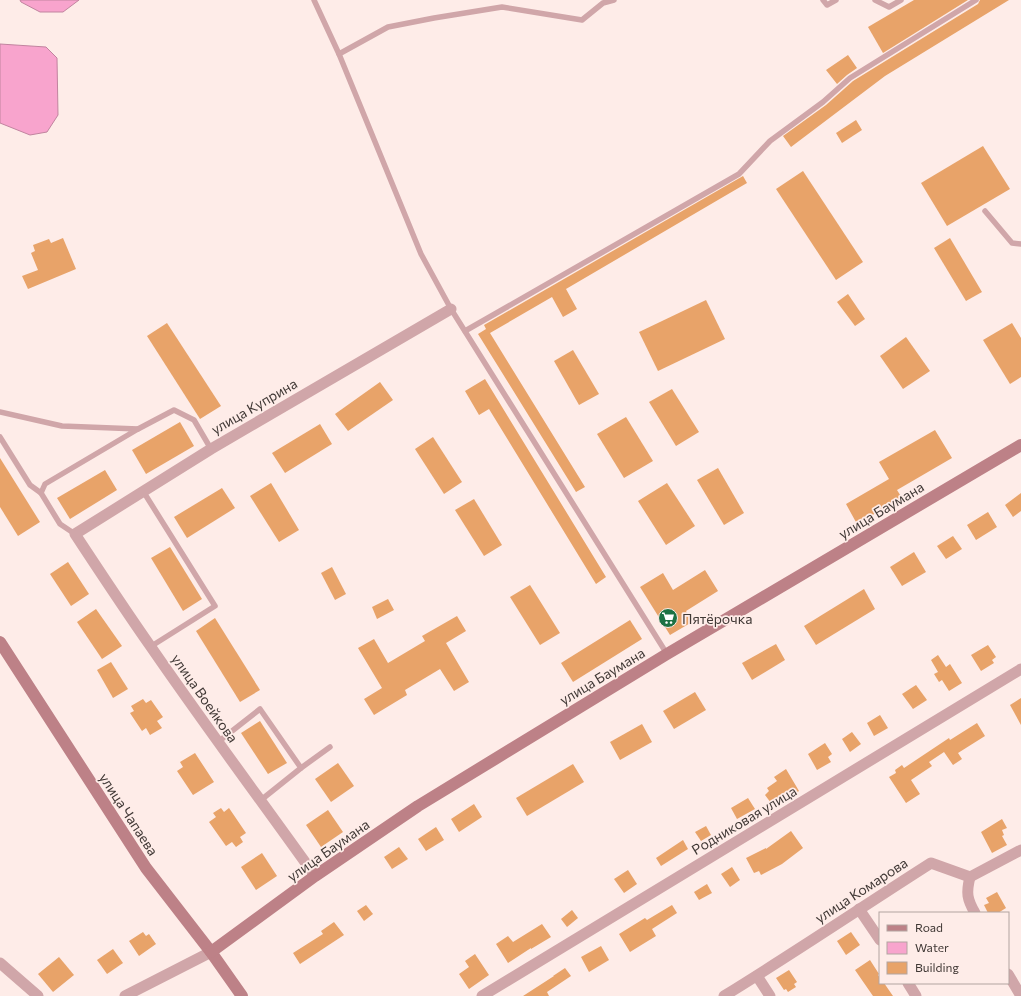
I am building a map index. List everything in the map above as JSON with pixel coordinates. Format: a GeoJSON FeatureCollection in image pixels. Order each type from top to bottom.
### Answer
{"type":"FeatureCollection","features":[{"type":"Feature","properties":{"kind":"street","name":"улица Куприна"},"geometry":{"type":"LineString","coordinates":[[75,534],[211,449],[451,309]]}},
{"type":"Feature","properties":{"kind":"street","name":"улица Баумана"},"geometry":{"type":"LineString","coordinates":[[211,952],[315,876],[418,806],[667,654],[1021,445]]}},
{"type":"Feature","properties":{"kind":"street","name":"улица Воейкова"},"geometry":{"type":"LineString","coordinates":[[75,534],[150,646],[315,876]]}},
{"type":"Feature","properties":{"kind":"street","name":"улица Чапаева"},"geometry":{"type":"LineString","coordinates":[[0,642],[146,868],[211,952],[242,996]]}},
{"type":"Feature","properties":{"kind":"street","name":"Родниковая улица"},"geometry":{"type":"LineString","coordinates":[[482,996],[1021,669]]}},
{"type":"Feature","properties":{"kind":"street"},"geometry":{"type":"LineString","coordinates":[[974,912],[969,903],[967,889],[970,877],[1021,850]]}},
{"type":"Feature","properties":{"kind":"street","name":"улица Комарова"},"geometry":{"type":"LineString","coordinates":[[724,996],[931,863],[970,877]]}},
{"type":"Feature","properties":{"kind":"street"},"geometry":{"type":"LineString","coordinates":[[859,908],[879,938]]}},
{"type":"Feature","properties":{"kind":"street"},"geometry":{"type":"LineString","coordinates":[[126,996],[211,952]]}},
{"type":"Feature","properties":{"kind":"street"},"geometry":{"type":"LineString","coordinates":[[0,963],[38,996]]}},
{"type":"Feature","properties":{"kind":"street"},"geometry":{"type":"LineString","coordinates":[[1009,975],[1019,990]]}},
{"type":"Feature","properties":{"kind":"street"},"geometry":{"type":"LineString","coordinates":[[757,976],[770,996]]}},
{"type":"Feature","properties":{"kind":"street"},"geometry":{"type":"LineString","coordinates":[[909,984],[916,996]]}},
{"type":"Feature","properties":{"kind":"lane"},"geometry":{"type":"LineString","coordinates":[[314,0],[339,54],[421,254],[451,309],[667,654]]}},
{"type":"Feature","properties":{"kind":"lane"},"geometry":{"type":"LineString","coordinates":[[339,54],[388,27],[502,7],[582,20],[603,3],[614,0]]}},
{"type":"Feature","properties":{"kind":"lane"},"geometry":{"type":"LineString","coordinates":[[823,0],[827,5],[836,0]]}},
{"type":"Feature","properties":{"kind":"lane"},"geometry":{"type":"LineString","coordinates":[[875,0],[889,8],[901,0]]}},
{"type":"Feature","properties":{"kind":"lane"},"geometry":{"type":"LineString","coordinates":[[465,331],[739,174],[770,140],[823,102],[850,78],[976,0]]}},
{"type":"Feature","properties":{"kind":"lane"},"geometry":{"type":"LineString","coordinates":[[985,210],[1012,243],[1021,244]]}},
{"type":"Feature","properties":{"kind":"lane"},"geometry":{"type":"LineString","coordinates":[[41,493],[45,484],[138,429],[174,410],[194,420],[211,449]]}},
{"type":"Feature","properties":{"kind":"lane"},"geometry":{"type":"LineString","coordinates":[[0,412],[62,426],[138,429]]}},
{"type":"Feature","properties":{"kind":"lane"},"geometry":{"type":"LineString","coordinates":[[0,437],[30,485],[41,493],[60,524],[75,534]]}},
{"type":"Feature","properties":{"kind":"lane"},"geometry":{"type":"LineString","coordinates":[[143,491],[215,606],[150,646]]}},
{"type":"Feature","properties":{"kind":"lane"},"geometry":{"type":"LineString","coordinates":[[218,742],[260,709],[301,768]]}},
{"type":"Feature","properties":{"kind":"lane"},"geometry":{"type":"LineString","coordinates":[[261,800],[301,768],[330,748]]}},
{"type":"Feature","properties":{"kind":"water"},"geometry":{"type":"Polygon","coordinates":[[[20,0],[79,0],[63,12],[40,12],[21,2],[20,0]]]}},
{"type":"Feature","properties":{"kind":"water"},"geometry":{"type":"Polygon","coordinates":[[[0,44],[46,47],[57,58],[58,115],[47,132],[30,135],[0,123],[0,44]]]}},
{"type":"Feature","properties":{"kind":"building"},"geometry":{"type":"Polygon","coordinates":[[[914,0],[968,0],[883,53],[868,27],[914,0]]]}},
{"type":"Feature","properties":{"kind":"building"},"geometry":{"type":"Polygon","coordinates":[[[980,0],[1009,0],[885,76],[791,147],[783,136],[826,105],[853,81],[978,4],[980,0]]]}},
{"type":"Feature","properties":{"kind":"building"},"geometry":{"type":"Polygon","coordinates":[[[848,55],[857,68],[837,84],[826,70],[848,55]]]}},
{"type":"Feature","properties":{"kind":"building"},"geometry":{"type":"Polygon","coordinates":[[[856,120],[862,130],[842,143],[836,133],[856,120]]]}},
{"type":"Feature","properties":{"kind":"building"},"geometry":{"type":"Polygon","coordinates":[[[983,146],[1010,189],[947,226],[921,183],[983,146]]]}},
{"type":"Feature","properties":{"kind":"building"},"geometry":{"type":"Polygon","coordinates":[[[803,171],[863,262],[836,280],[776,189],[803,171]]]}},
{"type":"Feature","properties":{"kind":"building"},"geometry":{"type":"Polygon","coordinates":[[[743,176],[747,183],[566,289],[577,309],[563,317],[552,297],[490,333],[585,487],[576,492],[478,334],[486,329],[484,325],[743,176]]]}},
{"type":"Feature","properties":{"kind":"building"},"geometry":{"type":"Polygon","coordinates":[[[63,238],[76,269],[28,289],[22,276],[38,270],[31,253],[35,251],[33,245],[49,239],[51,243],[63,238]]]}},
{"type":"Feature","properties":{"kind":"building"},"geometry":{"type":"Polygon","coordinates":[[[950,238],[982,292],[966,301],[934,248],[950,238]]]}},
{"type":"Feature","properties":{"kind":"building"},"geometry":{"type":"Polygon","coordinates":[[[848,294],[865,319],[855,326],[837,302],[848,294]]]}},
{"type":"Feature","properties":{"kind":"building"},"geometry":{"type":"Polygon","coordinates":[[[706,300],[725,339],[658,371],[639,332],[706,300]]]}},
{"type":"Feature","properties":{"kind":"building"},"geometry":{"type":"Polygon","coordinates":[[[167,323],[221,406],[200,419],[147,336],[167,323]]]}},
{"type":"Feature","properties":{"kind":"building"},"geometry":{"type":"Polygon","coordinates":[[[1012,323],[1021,338],[1021,377],[1010,384],[983,340],[1012,323]]]}},
{"type":"Feature","properties":{"kind":"building"},"geometry":{"type":"Polygon","coordinates":[[[906,337],[930,371],[903,389],[880,356],[906,337]]]}},
{"type":"Feature","properties":{"kind":"building"},"geometry":{"type":"Polygon","coordinates":[[[573,350],[599,394],[579,405],[554,361],[573,350]]]}},
{"type":"Feature","properties":{"kind":"building"},"geometry":{"type":"Polygon","coordinates":[[[485,379],[606,577],[596,584],[489,409],[479,415],[465,391],[485,379]]]}},
{"type":"Feature","properties":{"kind":"building"},"geometry":{"type":"Polygon","coordinates":[[[380,382],[393,400],[348,431],[335,414],[380,382]]]}},
{"type":"Feature","properties":{"kind":"building"},"geometry":{"type":"Polygon","coordinates":[[[672,389],[699,432],[676,446],[649,402],[672,389]]]}},
{"type":"Feature","properties":{"kind":"building"},"geometry":{"type":"Polygon","coordinates":[[[626,417],[653,461],[624,478],[597,434],[626,417]]]}},
{"type":"Feature","properties":{"kind":"building"},"geometry":{"type":"Polygon","coordinates":[[[180,422],[194,446],[146,474],[132,450],[180,422]]]}},
{"type":"Feature","properties":{"kind":"building"},"geometry":{"type":"Polygon","coordinates":[[[320,424],[332,444],[285,473],[272,453],[320,424]]]}},
{"type":"Feature","properties":{"kind":"building"},"geometry":{"type":"Polygon","coordinates":[[[935,430],[952,458],[897,490],[902,498],[857,524],[846,504],[889,479],[879,462],[935,430]]]}},
{"type":"Feature","properties":{"kind":"building"},"geometry":{"type":"Polygon","coordinates":[[[433,437],[462,482],[444,494],[415,449],[433,437]]]}},
{"type":"Feature","properties":{"kind":"building"},"geometry":{"type":"Polygon","coordinates":[[[0,458],[40,522],[18,536],[0,507],[0,458]]]}},
{"type":"Feature","properties":{"kind":"building"},"geometry":{"type":"Polygon","coordinates":[[[718,468],[744,513],[724,525],[697,480],[718,468]]]}},
{"type":"Feature","properties":{"kind":"building"},"geometry":{"type":"Polygon","coordinates":[[[105,470],[117,490],[70,519],[57,498],[105,470]]]}},
{"type":"Feature","properties":{"kind":"building"},"geometry":{"type":"Polygon","coordinates":[[[271,483],[299,530],[279,542],[250,496],[271,483]]]}},
{"type":"Feature","properties":{"kind":"building"},"geometry":{"type":"Polygon","coordinates":[[[667,483],[695,526],[666,545],[638,501],[667,483]]]}},
{"type":"Feature","properties":{"kind":"building"},"geometry":{"type":"Polygon","coordinates":[[[222,488],[235,508],[187,538],[174,517],[222,488]]]}},
{"type":"Feature","properties":{"kind":"building"},"geometry":{"type":"Polygon","coordinates":[[[1021,493],[1021,511],[1013,517],[1005,505],[1021,493]]]}},
{"type":"Feature","properties":{"kind":"building"},"geometry":{"type":"Polygon","coordinates":[[[474,499],[502,545],[484,556],[455,510],[474,499]]]}},
{"type":"Feature","properties":{"kind":"building"},"geometry":{"type":"Polygon","coordinates":[[[988,512],[997,527],[976,540],[967,525],[988,512]]]}},
{"type":"Feature","properties":{"kind":"building"},"geometry":{"type":"Polygon","coordinates":[[[953,536],[962,549],[946,559],[937,546],[953,536]]]}},
{"type":"Feature","properties":{"kind":"building"},"geometry":{"type":"Polygon","coordinates":[[[170,547],[202,599],[183,611],[151,558],[170,547]]]}},
{"type":"Feature","properties":{"kind":"building"},"geometry":{"type":"Polygon","coordinates":[[[914,552],[926,572],[902,586],[890,567],[914,552]]]}},
{"type":"Feature","properties":{"kind":"building"},"geometry":{"type":"Polygon","coordinates":[[[68,562],[89,594],[71,606],[50,574],[68,562]]]}},
{"type":"Feature","properties":{"kind":"building"},"geometry":{"type":"Polygon","coordinates":[[[332,567],[346,594],[335,600],[321,573],[332,567]]]}},
{"type":"Feature","properties":{"kind":"building"},"geometry":{"type":"Polygon","coordinates":[[[705,570],[718,591],[686,611],[692,622],[670,635],[640,587],[663,573],[673,590],[705,570]]]}},
{"type":"Feature","properties":{"kind":"building"},"geometry":{"type":"Polygon","coordinates":[[[530,585],[560,633],[540,645],[510,597],[530,585]]]}},
{"type":"Feature","properties":{"kind":"building"},"geometry":{"type":"Polygon","coordinates":[[[864,589],[875,609],[816,645],[804,626],[864,589]]]}},
{"type":"Feature","properties":{"kind":"building"},"geometry":{"type":"Polygon","coordinates":[[[388,599],[394,610],[377,619],[372,607],[388,599]]]}},
{"type":"Feature","properties":{"kind":"building"},"geometry":{"type":"Polygon","coordinates":[[[96,609],[122,646],[102,659],[77,622],[96,609]]]}},
{"type":"Feature","properties":{"kind":"building"},"geometry":{"type":"Polygon","coordinates":[[[457,616],[466,631],[446,643],[469,682],[454,691],[440,669],[405,690],[407,695],[374,715],[364,699],[382,688],[358,648],[374,639],[388,663],[425,641],[422,636],[457,616]]]}},
{"type":"Feature","properties":{"kind":"building"},"geometry":{"type":"Polygon","coordinates":[[[215,618],[260,690],[240,702],[196,631],[215,618]]]}},
{"type":"Feature","properties":{"kind":"building"},"geometry":{"type":"Polygon","coordinates":[[[630,620],[642,639],[573,682],[561,663],[630,620]]]}},
{"type":"Feature","properties":{"kind":"building"},"geometry":{"type":"Polygon","coordinates":[[[776,644],[785,660],[752,680],[742,663],[776,644]]]}},
{"type":"Feature","properties":{"kind":"building"},"geometry":{"type":"Polygon","coordinates":[[[988,645],[996,657],[992,660],[994,663],[981,671],[971,655],[988,645]]]}},
{"type":"Feature","properties":{"kind":"building"},"geometry":{"type":"Polygon","coordinates":[[[938,655],[946,667],[950,664],[962,683],[949,691],[942,680],[939,682],[934,674],[938,672],[931,660],[938,655]]]}},
{"type":"Feature","properties":{"kind":"building"},"geometry":{"type":"Polygon","coordinates":[[[111,662],[128,689],[113,698],[97,670],[111,662]]]}},
{"type":"Feature","properties":{"kind":"building"},"geometry":{"type":"Polygon","coordinates":[[[916,685],[927,700],[913,709],[902,694],[916,685]]]}},
{"type":"Feature","properties":{"kind":"building"},"geometry":{"type":"Polygon","coordinates":[[[695,692],[706,710],[674,729],[663,711],[695,692]]]}},
{"type":"Feature","properties":{"kind":"building"},"geometry":{"type":"Polygon","coordinates":[[[1021,698],[1021,725],[1010,705],[1021,698]]]}},
{"type":"Feature","properties":{"kind":"building"},"geometry":{"type":"Polygon","coordinates":[[[143,699],[146,703],[151,700],[163,717],[157,721],[162,728],[150,735],[146,728],[142,731],[130,713],[134,711],[131,706],[143,699]]]}},
{"type":"Feature","properties":{"kind":"building"},"geometry":{"type":"Polygon","coordinates":[[[880,715],[888,728],[874,736],[867,723],[880,715]]]}},
{"type":"Feature","properties":{"kind":"building"},"geometry":{"type":"Polygon","coordinates":[[[260,721],[287,763],[268,774],[241,733],[260,721]]]}},
{"type":"Feature","properties":{"kind":"building"},"geometry":{"type":"Polygon","coordinates":[[[977,723],[985,736],[958,753],[962,759],[953,765],[944,752],[929,762],[932,766],[911,780],[920,794],[906,803],[889,777],[896,773],[895,770],[902,765],[904,768],[949,738],[950,740],[977,723]]]}},
{"type":"Feature","properties":{"kind":"building"},"geometry":{"type":"Polygon","coordinates":[[[642,724],[652,742],[620,760],[610,742],[642,724]]]}},
{"type":"Feature","properties":{"kind":"building"},"geometry":{"type":"Polygon","coordinates":[[[852,732],[861,744],[850,752],[842,739],[852,732]]]}},
{"type":"Feature","properties":{"kind":"building"},"geometry":{"type":"Polygon","coordinates":[[[825,743],[832,754],[828,757],[831,762],[817,770],[808,754],[825,743]]]}},
{"type":"Feature","properties":{"kind":"building"},"geometry":{"type":"Polygon","coordinates":[[[195,753],[214,782],[193,795],[177,771],[183,767],[180,762],[195,753]]]}},
{"type":"Feature","properties":{"kind":"building"},"geometry":{"type":"Polygon","coordinates":[[[338,763],[354,786],[331,802],[315,779],[338,763]]]}},
{"type":"Feature","properties":{"kind":"building"},"geometry":{"type":"Polygon","coordinates":[[[573,764],[584,782],[527,816],[516,798],[573,764]]]}},
{"type":"Feature","properties":{"kind":"building"},"geometry":{"type":"Polygon","coordinates":[[[786,769],[799,791],[790,797],[787,791],[771,803],[765,795],[769,791],[767,788],[777,781],[774,777],[786,769]]]}},
{"type":"Feature","properties":{"kind":"building"},"geometry":{"type":"Polygon","coordinates":[[[748,798],[755,809],[737,819],[731,808],[748,798]]]}},
{"type":"Feature","properties":{"kind":"building"},"geometry":{"type":"Polygon","coordinates":[[[474,804],[482,817],[459,832],[451,819],[474,804]]]}},
{"type":"Feature","properties":{"kind":"building"},"geometry":{"type":"Polygon","coordinates":[[[221,808],[224,812],[229,808],[246,833],[240,837],[243,842],[236,847],[232,842],[226,846],[209,822],[216,817],[213,813],[221,808]]]}},
{"type":"Feature","properties":{"kind":"building"},"geometry":{"type":"Polygon","coordinates":[[[328,810],[343,832],[321,847],[306,825],[328,810]]]}},
{"type":"Feature","properties":{"kind":"building"},"geometry":{"type":"Polygon","coordinates":[[[1002,819],[1007,828],[1002,830],[1004,835],[1002,836],[1007,845],[992,853],[981,832],[1002,819]]]}},
{"type":"Feature","properties":{"kind":"building"},"geometry":{"type":"Polygon","coordinates":[[[706,826],[711,835],[701,841],[695,832],[706,826]]]}},
{"type":"Feature","properties":{"kind":"building"},"geometry":{"type":"Polygon","coordinates":[[[436,827],[444,840],[426,851],[418,839],[436,827]]]}},
{"type":"Feature","properties":{"kind":"building"},"geometry":{"type":"Polygon","coordinates":[[[791,831],[803,848],[782,864],[761,875],[759,871],[754,873],[746,858],[766,849],[791,831]]]}},
{"type":"Feature","properties":{"kind":"building"},"geometry":{"type":"Polygon","coordinates":[[[683,840],[688,849],[661,866],[656,858],[683,840]]]}},
{"type":"Feature","properties":{"kind":"building"},"geometry":{"type":"Polygon","coordinates":[[[399,847],[408,859],[392,869],[384,857],[399,847]]]}},
{"type":"Feature","properties":{"kind":"building"},"geometry":{"type":"Polygon","coordinates":[[[262,853],[277,876],[256,890],[241,867],[262,853]]]}},
{"type":"Feature","properties":{"kind":"building"},"geometry":{"type":"Polygon","coordinates":[[[732,867],[740,880],[730,887],[721,874],[732,867]]]}},
{"type":"Feature","properties":{"kind":"building"},"geometry":{"type":"Polygon","coordinates":[[[628,870],[637,884],[624,893],[614,879],[628,870]]]}},
{"type":"Feature","properties":{"kind":"building"},"geometry":{"type":"Polygon","coordinates":[[[707,884],[712,893],[699,900],[694,892],[707,884]]]}},
{"type":"Feature","properties":{"kind":"building"},"geometry":{"type":"Polygon","coordinates":[[[997,892],[1006,908],[1000,912],[988,912],[984,905],[989,903],[986,898],[997,892]]]}},
{"type":"Feature","properties":{"kind":"building"},"geometry":{"type":"Polygon","coordinates":[[[366,905],[373,914],[364,921],[357,911],[366,905]]]}},
{"type":"Feature","properties":{"kind":"building"},"geometry":{"type":"Polygon","coordinates":[[[672,905],[677,913],[652,929],[656,936],[630,952],[619,934],[645,918],[647,920],[672,905]]]}},
{"type":"Feature","properties":{"kind":"building"},"geometry":{"type":"Polygon","coordinates":[[[572,910],[578,918],[567,927],[561,919],[572,910]]]}},
{"type":"Feature","properties":{"kind":"building"},"geometry":{"type":"Polygon","coordinates":[[[334,922],[344,935],[300,964],[293,953],[323,934],[321,931],[334,922]]]}},
{"type":"Feature","properties":{"kind":"building"},"geometry":{"type":"Polygon","coordinates":[[[542,924],[551,937],[508,963],[496,944],[508,936],[513,942],[542,924]]]}},
{"type":"Feature","properties":{"kind":"building"},"geometry":{"type":"Polygon","coordinates":[[[143,932],[146,936],[149,934],[156,944],[139,956],[129,941],[143,932]]]}},
{"type":"Feature","properties":{"kind":"building"},"geometry":{"type":"Polygon","coordinates":[[[851,932],[860,945],[846,955],[837,941],[851,932]]]}},
{"type":"Feature","properties":{"kind":"building"},"geometry":{"type":"Polygon","coordinates":[[[601,946],[609,960],[589,972],[581,957],[601,946]]]}},
{"type":"Feature","properties":{"kind":"building"},"geometry":{"type":"Polygon","coordinates":[[[113,949],[123,963],[107,974],[97,960],[113,949]]]}},
{"type":"Feature","properties":{"kind":"building"},"geometry":{"type":"Polygon","coordinates":[[[475,954],[489,975],[469,989],[459,974],[469,967],[465,961],[475,954]]]}},
{"type":"Feature","properties":{"kind":"building"},"geometry":{"type":"Polygon","coordinates":[[[59,957],[74,975],[53,992],[38,974],[59,957]]]}},
{"type":"Feature","properties":{"kind":"building"},"geometry":{"type":"Polygon","coordinates":[[[870,960],[879,974],[879,984],[885,984],[893,996],[873,996],[855,970],[870,960]]]}},
{"type":"Feature","properties":{"kind":"building"},"geometry":{"type":"Polygon","coordinates":[[[565,968],[571,976],[547,992],[549,996],[523,996],[554,976],[565,968]]]}},
{"type":"Feature","properties":{"kind":"building"},"geometry":{"type":"Polygon","coordinates":[[[789,970],[797,982],[794,984],[796,987],[788,992],[786,989],[784,990],[776,978],[789,970]]]}},
{"type":"Feature","properties":{"kind":"place","name":"Пятёрочка"},"geometry":{"type":"Point","coordinates":[668,618]}}]}
